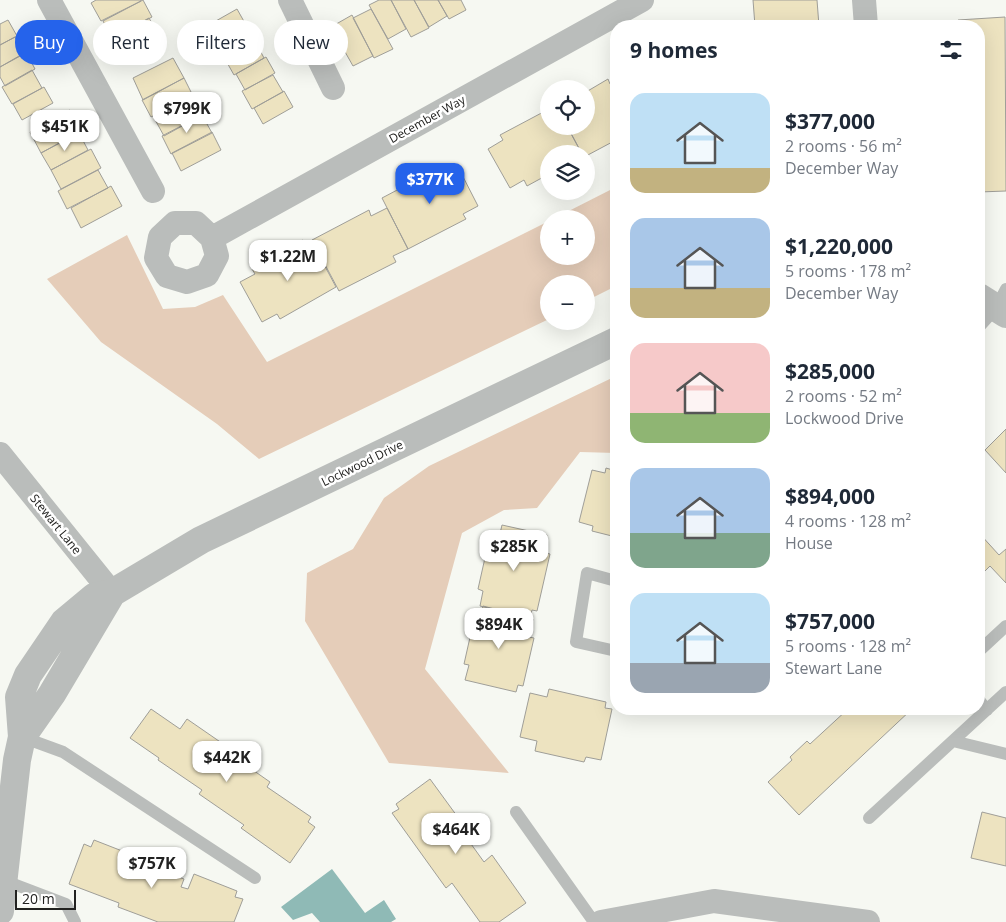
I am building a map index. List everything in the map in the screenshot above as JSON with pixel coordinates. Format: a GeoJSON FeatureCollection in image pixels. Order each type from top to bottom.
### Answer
{"type":"FeatureCollection","features":[{"type":"Feature","properties":{"kind":"street"},"geometry":{"type":"LineString","coordinates":[[49,0],[153,191]]}},
{"type":"Feature","properties":{"kind":"street"},"geometry":{"type":"LineString","coordinates":[[290,0],[333,88]]}},
{"type":"Feature","properties":{"kind":"street","name":"December Way"},"geometry":{"type":"LineString","coordinates":[[212,238],[642,0]]}},
{"type":"Feature","properties":{"kind":"street"},"geometry":{"type":"LineString","coordinates":[[864,0],[866,20]]}},
{"type":"Feature","properties":{"kind":"street","name":"Lockwood Drive"},"geometry":{"type":"LineString","coordinates":[[112,593],[201,540],[610,344]]}},
{"type":"Feature","properties":{"kind":"street","name":"Stewart Lane"},"geometry":{"type":"LineString","coordinates":[[0,454],[112,593]]}},
{"type":"Feature","properties":{"kind":"street"},"geometry":{"type":"LineString","coordinates":[[0,911],[17,760],[22,737],[19,697],[28,675],[64,622],[94,597],[112,593]]}},
{"type":"Feature","properties":{"kind":"street"},"geometry":{"type":"LineString","coordinates":[[601,922],[657,917],[714,901],[868,922]]}},
{"type":"Feature","properties":{"kind":"lane"},"geometry":{"type":"LineString","coordinates":[[610,579],[587,573],[576,642],[610,650]]}},
{"type":"Feature","properties":{"kind":"lane"},"geometry":{"type":"LineString","coordinates":[[985,645],[1006,626]]}},
{"type":"Feature","properties":{"kind":"lane"},"geometry":{"type":"LineString","coordinates":[[992,704],[1006,692]]}},
{"type":"Feature","properties":{"kind":"lane"},"geometry":{"type":"LineString","coordinates":[[868,818],[980,715]]}},
{"type":"Feature","properties":{"kind":"lane"},"geometry":{"type":"LineString","coordinates":[[22,737],[62,752],[255,878]]}},
{"type":"Feature","properties":{"kind":"lane"},"geometry":{"type":"LineString","coordinates":[[953,741],[1006,754]]}},
{"type":"Feature","properties":{"kind":"lane"},"geometry":{"type":"LineString","coordinates":[[516,812],[594,922]]}},
{"type":"Feature","properties":{"kind":"lane"},"geometry":{"type":"LineString","coordinates":[[3,880],[66,904],[75,922]]}},
{"type":"Feature","properties":{"kind":"shaded area"},"geometry":{"type":"Polygon","coordinates":[[[610,190],[610,289],[595,296],[595,275],[540,275],[540,323],[259,459],[217,424],[101,342],[47,279],[127,235],[163,309],[195,307],[223,295],[267,362],[540,226],[540,265],[595,265],[595,210],[571,210],[590,200],[595,200],[595,198],[610,190]]]}},
{"type":"Feature","properties":{"kind":"shaded area"},"geometry":{"type":"Polygon","coordinates":[[[610,379],[610,453],[580,452],[537,508],[504,510],[462,533],[425,669],[509,773],[389,763],[305,621],[307,573],[353,549],[384,498],[429,466],[610,379]]]}},
{"type":"Feature","properties":{"kind":"water"},"geometry":{"type":"Polygon","coordinates":[[[332,869],[365,913],[384,900],[396,919],[391,922],[320,922],[312,913],[293,920],[281,907],[332,869]]]}},
{"type":"Feature","properties":{"kind":"building"},"geometry":{"type":"Polygon","coordinates":[[[96,0],[141,0],[103,20],[100,20],[91,3],[96,0]]]}},
{"type":"Feature","properties":{"kind":"building"},"geometry":{"type":"Polygon","coordinates":[[[143,0],[152,17],[146,20],[105,20],[143,0]]]}},
{"type":"Feature","properties":{"kind":"building"},"geometry":{"type":"Polygon","coordinates":[[[379,0],[391,0],[406,29],[388,39],[369,5],[379,0]]]}},
{"type":"Feature","properties":{"kind":"building"},"geometry":{"type":"Polygon","coordinates":[[[391,0],[414,0],[429,28],[411,37],[391,0]]]}},
{"type":"Feature","properties":{"kind":"building"},"geometry":{"type":"Polygon","coordinates":[[[414,0],[438,0],[447,16],[429,27],[414,0]]]}},
{"type":"Feature","properties":{"kind":"building"},"geometry":{"type":"Polygon","coordinates":[[[438,0],[461,0],[466,10],[449,19],[438,0]]]}},
{"type":"Feature","properties":{"kind":"building"},"geometry":{"type":"Polygon","coordinates":[[[753,0],[817,0],[819,20],[755,20],[753,0]]]}},
{"type":"Feature","properties":{"kind":"building"},"geometry":{"type":"Polygon","coordinates":[[[237,9],[243,20],[218,20],[237,9]]]}},
{"type":"Feature","properties":{"kind":"building"},"geometry":{"type":"Polygon","coordinates":[[[371,9],[393,49],[374,58],[353,18],[371,9]]]}},
{"type":"Feature","properties":{"kind":"building"},"geometry":{"type":"Polygon","coordinates":[[[352,15],[373,56],[353,66],[348,57],[348,20],[343,20],[352,15]]]}},
{"type":"Feature","properties":{"kind":"building"},"geometry":{"type":"Polygon","coordinates":[[[1005,17],[1006,191],[985,192],[985,20],[958,20],[1005,17]]]}},
{"type":"Feature","properties":{"kind":"building"},"geometry":{"type":"Polygon","coordinates":[[[8,20],[15,32],[15,37],[0,45],[0,24],[8,20]]]}},
{"type":"Feature","properties":{"kind":"building"},"geometry":{"type":"Polygon","coordinates":[[[15,37],[15,59],[0,67],[0,45],[15,37]]]}},
{"type":"Feature","properties":{"kind":"building"},"geometry":{"type":"Polygon","coordinates":[[[266,57],[275,73],[245,90],[236,74],[252,65],[264,65],[264,58],[266,57]]]}},
{"type":"Feature","properties":{"kind":"building"},"geometry":{"type":"Polygon","coordinates":[[[15,58],[15,65],[33,65],[35,69],[5,86],[0,77],[0,67],[15,58]]]}},
{"type":"Feature","properties":{"kind":"building"},"geometry":{"type":"Polygon","coordinates":[[[173,58],[184,78],[143,100],[133,78],[159,65],[167,65],[167,61],[173,58]]]}},
{"type":"Feature","properties":{"kind":"building"},"geometry":{"type":"Polygon","coordinates":[[[228,65],[252,65],[234,75],[228,65]]]}},
{"type":"Feature","properties":{"kind":"building"},"geometry":{"type":"Polygon","coordinates":[[[32,70],[42,88],[12,104],[2,87],[32,70]]]}},
{"type":"Feature","properties":{"kind":"building"},"geometry":{"type":"Polygon","coordinates":[[[273,75],[283,92],[252,109],[242,91],[273,75]]]}},
{"type":"Feature","properties":{"kind":"building"},"geometry":{"type":"Polygon","coordinates":[[[184,78],[193,96],[151,117],[142,100],[184,78]]]}},
{"type":"Feature","properties":{"kind":"building"},"geometry":{"type":"Polygon","coordinates":[[[608,79],[610,84],[610,143],[595,151],[595,145],[577,145],[572,135],[595,135],[595,87],[608,79]]]}},
{"type":"Feature","properties":{"kind":"building"},"geometry":{"type":"Polygon","coordinates":[[[44,87],[53,103],[22,120],[13,104],[44,87]]]}},
{"type":"Feature","properties":{"kind":"building"},"geometry":{"type":"Polygon","coordinates":[[[284,91],[293,107],[263,124],[254,108],[284,91]]]}},
{"type":"Feature","properties":{"kind":"building"},"geometry":{"type":"Polygon","coordinates":[[[194,95],[204,114],[164,136],[153,116],[194,95]]]}},
{"type":"Feature","properties":{"kind":"building"},"geometry":{"type":"Polygon","coordinates":[[[70,110],[81,131],[41,153],[30,132],[70,110]]]}},
{"type":"Feature","properties":{"kind":"building"},"geometry":{"type":"Polygon","coordinates":[[[540,114],[540,135],[572,135],[577,145],[540,145],[540,179],[527,186],[524,180],[510,188],[488,149],[503,140],[500,135],[540,114]]]}},
{"type":"Feature","properties":{"kind":"building"},"geometry":{"type":"Polygon","coordinates":[[[202,115],[212,133],[171,154],[162,136],[202,115]]]}},
{"type":"Feature","properties":{"kind":"building"},"geometry":{"type":"Polygon","coordinates":[[[212,132],[221,150],[181,171],[172,153],[212,132]]]}},
{"type":"Feature","properties":{"kind":"building"},"geometry":{"type":"Polygon","coordinates":[[[79,133],[88,150],[51,170],[41,153],[79,133]]]}},
{"type":"Feature","properties":{"kind":"building"},"geometry":{"type":"Polygon","coordinates":[[[91,149],[101,168],[61,189],[51,170],[91,149]]]}},
{"type":"Feature","properties":{"kind":"building"},"geometry":{"type":"Polygon","coordinates":[[[457,165],[478,206],[463,214],[466,219],[408,249],[382,198],[439,168],[442,173],[457,165]]]}},
{"type":"Feature","properties":{"kind":"building"},"geometry":{"type":"Polygon","coordinates":[[[98,170],[108,188],[67,209],[58,191],[98,170]]]}},
{"type":"Feature","properties":{"kind":"building"},"geometry":{"type":"Polygon","coordinates":[[[111,186],[122,206],[81,228],[71,208],[111,186]]]}},
{"type":"Feature","properties":{"kind":"building"},"geometry":{"type":"Polygon","coordinates":[[[387,208],[408,249],[393,256],[396,262],[339,291],[312,240],[369,210],[371,216],[387,208]]]}},
{"type":"Feature","properties":{"kind":"building"},"geometry":{"type":"Polygon","coordinates":[[[303,240],[306,246],[312,242],[336,287],[280,319],[277,314],[262,322],[240,282],[255,274],[252,269],[303,240]]]}},
{"type":"Feature","properties":{"kind":"building"},"geometry":{"type":"Polygon","coordinates":[[[1006,429],[1006,473],[985,450],[1006,429]]]}},
{"type":"Feature","properties":{"kind":"building"},"geometry":{"type":"Polygon","coordinates":[[[606,468],[610,469],[610,536],[592,531],[593,526],[579,522],[592,470],[605,473],[606,468]]]}},
{"type":"Feature","properties":{"kind":"building"},"geometry":{"type":"Polygon","coordinates":[[[502,525],[547,535],[543,552],[550,554],[537,611],[532,610],[530,618],[480,606],[483,591],[478,589],[489,540],[498,542],[502,525]]]}},
{"type":"Feature","properties":{"kind":"building"},"geometry":{"type":"Polygon","coordinates":[[[985,540],[999,555],[1006,549],[1006,583],[990,566],[985,571],[985,540]]]}},
{"type":"Feature","properties":{"kind":"building"},"geometry":{"type":"Polygon","coordinates":[[[483,606],[533,619],[529,637],[534,638],[523,686],[518,685],[516,692],[465,680],[469,665],[464,664],[473,624],[478,625],[483,606]]]}},
{"type":"Feature","properties":{"kind":"building"},"geometry":{"type":"Polygon","coordinates":[[[549,689],[606,702],[605,708],[610,709],[611,715],[601,760],[586,757],[584,762],[535,751],[537,741],[520,737],[530,693],[547,697],[549,689]]]}},
{"type":"Feature","properties":{"kind":"building"},"geometry":{"type":"Polygon","coordinates":[[[151,709],[180,729],[187,719],[229,748],[227,752],[270,782],[267,787],[311,817],[308,822],[315,827],[290,863],[241,828],[244,825],[199,794],[202,790],[130,738],[151,709]]]}},
{"type":"Feature","properties":{"kind":"building"},"geometry":{"type":"Polygon","coordinates":[[[841,715],[906,715],[799,815],[768,782],[792,760],[790,757],[807,741],[810,744],[841,715]]]}},
{"type":"Feature","properties":{"kind":"building"},"geometry":{"type":"Polygon","coordinates":[[[430,779],[465,827],[461,830],[484,862],[492,855],[526,903],[499,922],[480,922],[452,883],[446,888],[392,813],[399,809],[396,804],[430,779]]]}},
{"type":"Feature","properties":{"kind":"building"},"geometry":{"type":"Polygon","coordinates":[[[982,812],[1006,818],[1006,866],[971,858],[982,812]]]}},
{"type":"Feature","properties":{"kind":"building"},"geometry":{"type":"Polygon","coordinates":[[[94,840],[135,856],[133,860],[184,879],[181,887],[188,889],[194,874],[237,891],[235,897],[243,899],[234,922],[158,922],[118,907],[119,903],[69,884],[84,844],[91,847],[94,840]]]}}]}
